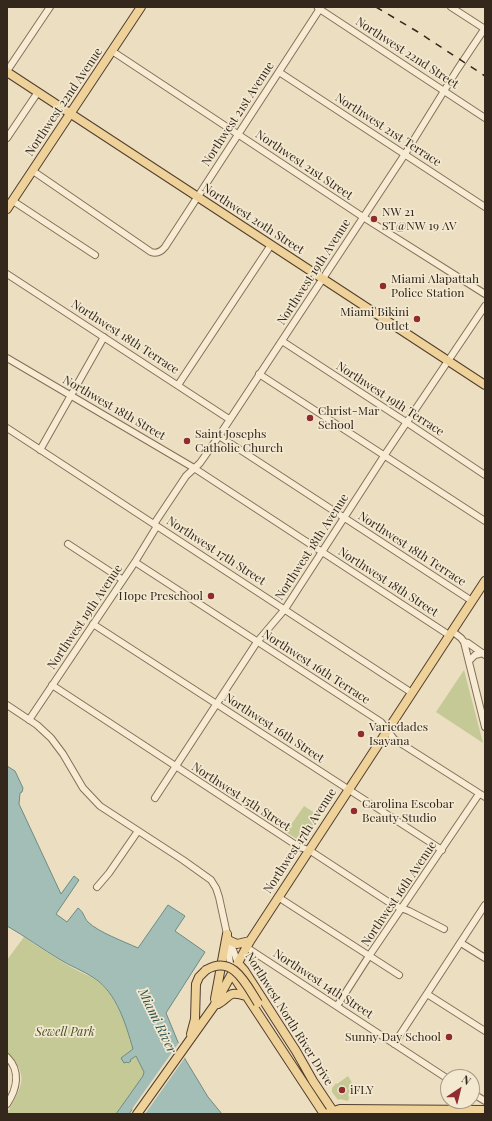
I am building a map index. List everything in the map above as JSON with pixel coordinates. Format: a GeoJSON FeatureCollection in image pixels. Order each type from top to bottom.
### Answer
{"type":"FeatureCollection","features":[{"type":"Feature","properties":{"kind":"main road","name":"Northwest 22nd Avenue"},"geometry":{"type":"LineString","coordinates":[[7,209],[141,7]]}},
{"type":"Feature","properties":{"kind":"main road","name":"Northwest 20th Street"},"geometry":{"type":"LineString","coordinates":[[7,71],[485,385]]}},
{"type":"Feature","properties":{"kind":"main road","name":"Northwest 17th Avenue"},"geometry":{"type":"LineString","coordinates":[[138,1113],[214,1006],[248,944],[485,581]]}},
{"type":"Feature","properties":{"kind":"main road"},"geometry":{"type":"LineString","coordinates":[[214,1006],[227,937],[237,944],[248,944]]}},
{"type":"Feature","properties":{"kind":"main road","name":"Northwest North River Drive"},"geometry":{"type":"LineString","coordinates":[[238,963],[296,1051],[329,1113]]}},
{"type":"Feature","properties":{"kind":"main road"},"geometry":{"type":"LineString","coordinates":[[188,1041],[195,1019],[196,984],[206,970],[218,966],[226,966],[239,974],[297,1061],[313,1081]]}},
{"type":"Feature","properties":{"kind":"main road","name":"Northwest North River Drive"},"geometry":{"type":"LineString","coordinates":[[232,974],[329,1113]]}},
{"type":"Feature","properties":{"kind":"main road"},"geometry":{"type":"LineString","coordinates":[[214,1006],[222,1002],[231,994],[246,996]]}},
{"type":"Feature","properties":{"kind":"main road"},"geometry":{"type":"LineString","coordinates":[[329,1113],[340,1109],[485,1110]]}},
{"type":"Feature","properties":{"kind":"street"},"geometry":{"type":"LineString","coordinates":[[7,71],[50,7]]}},
{"type":"Feature","properties":{"kind":"street"},"geometry":{"type":"LineString","coordinates":[[451,7],[485,29]]}},
{"type":"Feature","properties":{"kind":"street","name":"Northwest 21st Avenue"},"geometry":{"type":"LineString","coordinates":[[32,171],[139,245],[154,253],[160,252],[165,247],[198,197],[319,8]]}},
{"type":"Feature","properties":{"kind":"street","name":"Northwest 22nd Street"},"geometry":{"type":"LineString","coordinates":[[319,8],[485,118]]}},
{"type":"Feature","properties":{"kind":"street","name":"Northwest 19th Avenue"},"geometry":{"type":"LineString","coordinates":[[29,720],[135,562],[186,476],[200,464],[219,436],[405,154],[485,29]]}},
{"type":"Feature","properties":{"kind":"street","name":"Northwest 21st Street"},"geometry":{"type":"LineString","coordinates":[[112,51],[363,217],[485,294]]}},
{"type":"Feature","properties":{"kind":"street","name":"Northwest 21st Terrace"},"geometry":{"type":"LineString","coordinates":[[279,72],[485,207]]}},
{"type":"Feature","properties":{"kind":"street"},"geometry":{"type":"LineString","coordinates":[[7,138],[38,92]]}},
{"type":"Feature","properties":{"kind":"street"},"geometry":{"type":"LineString","coordinates":[[12,201],[95,255]]}},
{"type":"Feature","properties":{"kind":"street"},"geometry":{"type":"LineString","coordinates":[[178,385],[271,245]]}},
{"type":"Feature","properties":{"kind":"street","name":"Northwest 18th Terrace"},"geometry":{"type":"LineString","coordinates":[[7,274],[178,385],[229,420]]}},
{"type":"Feature","properties":{"kind":"street","name":"Northwest 18th Avenue"},"geometry":{"type":"LineString","coordinates":[[155,798],[257,642],[285,609],[406,422],[485,306]]}},
{"type":"Feature","properties":{"kind":"street"},"geometry":{"type":"LineString","coordinates":[[40,450],[104,337]]}},
{"type":"Feature","properties":{"kind":"street","name":"Northwest 19th Terrace"},"geometry":{"type":"LineString","coordinates":[[282,341],[485,475]]}},
{"type":"Feature","properties":{"kind":"street","name":"Northwest 18th Street"},"geometry":{"type":"LineString","coordinates":[[7,358],[194,468],[322,552],[461,638],[464,642]]}},
{"type":"Feature","properties":{"kind":"street"},"geometry":{"type":"LineString","coordinates":[[259,374],[485,521]]}},
{"type":"Feature","properties":{"kind":"street","name":"Northwest 17th Street"},"geometry":{"type":"LineString","coordinates":[[7,428],[412,693]]}},
{"type":"Feature","properties":{"kind":"street","name":"Northwest 18th Terrace"},"geometry":{"type":"LineString","coordinates":[[219,436],[472,601]]}},
{"type":"Feature","properties":{"kind":"street"},"geometry":{"type":"LineString","coordinates":[[68,544],[123,580]]}},
{"type":"Feature","properties":{"kind":"street","name":"Northwest 16th Terrace"},"geometry":{"type":"LineString","coordinates":[[135,562],[380,722],[394,739],[483,795]]}},
{"type":"Feature","properties":{"kind":"street","name":"Northwest 16th Street"},"geometry":{"type":"LineString","coordinates":[[93,624],[442,850]]}},
{"type":"Feature","properties":{"kind":"street"},"geometry":{"type":"LineString","coordinates":[[464,642],[468,643],[484,654]]}},
{"type":"Feature","properties":{"kind":"street"},"geometry":{"type":"LineString","coordinates":[[464,642],[485,727]]}},
{"type":"Feature","properties":{"kind":"street"},"geometry":{"type":"LineString","coordinates":[[469,661],[475,655],[484,654]]}},
{"type":"Feature","properties":{"kind":"street","name":"Northwest 15th Street"},"geometry":{"type":"LineString","coordinates":[[52,685],[299,847],[309,850],[393,905],[444,929]]}},
{"type":"Feature","properties":{"kind":"street","name":"Northwest North River Drive"},"geometry":{"type":"LineString","coordinates":[[7,705],[47,734],[56,744],[83,788],[92,799],[105,810],[202,873],[214,884],[222,907],[232,974]]}},
{"type":"Feature","properties":{"kind":"street","name":"Northwest 16th Avenue"},"geometry":{"type":"LineString","coordinates":[[337,1006],[369,956],[442,850],[483,795]]}},
{"type":"Feature","properties":{"kind":"street"},"geometry":{"type":"LineString","coordinates":[[97,888],[138,831]]}},
{"type":"Feature","properties":{"kind":"street"},"geometry":{"type":"LineString","coordinates":[[278,897],[400,975]]}},
{"type":"Feature","properties":{"kind":"street"},"geometry":{"type":"LineString","coordinates":[[394,1044],[485,905]]}},
{"type":"Feature","properties":{"kind":"street","name":"Northwest North River Drive"},"geometry":{"type":"LineString","coordinates":[[227,937],[238,963]]}},
{"type":"Feature","properties":{"kind":"street"},"geometry":{"type":"LineString","coordinates":[[460,943],[485,958]]}},
{"type":"Feature","properties":{"kind":"street","name":"Northwest 14th Street"},"geometry":{"type":"LineString","coordinates":[[248,944],[337,1006],[440,1074]]}},
{"type":"Feature","properties":{"kind":"street"},"geometry":{"type":"LineString","coordinates":[[427,994],[485,1031]]}},
{"type":"Feature","properties":{"kind":"street"},"geometry":{"type":"LineString","coordinates":[[7,1057],[14,1067],[17,1080],[15,1089],[7,1104]]}},
{"type":"Feature","properties":{"kind":"green space"},"geometry":{"type":"Polygon","coordinates":[[[464,670],[483,743],[436,712],[464,670]]]}},
{"type":"Feature","properties":{"kind":"green space"},"geometry":{"type":"Polygon","coordinates":[[[304,806],[321,817],[303,843],[286,832],[304,806]]]}},
{"type":"Feature","properties":{"kind":"green space","name":"Sewell Park"},"geometry":{"type":"Polygon","coordinates":[[[24,937],[65,964],[97,981],[105,988],[119,1009],[133,1050],[121,1058],[130,1060],[136,1056],[144,1072],[143,1076],[116,1114],[8,1114],[8,1111],[20,1087],[21,1074],[19,1068],[7,1053],[7,960],[24,937]]]}},
{"type":"Feature","properties":{"kind":"green space","name":"iFLY"},"geometry":{"type":"Polygon","coordinates":[[[348,1076],[352,1083],[349,1085],[353,1092],[348,1095],[348,1101],[338,1100],[332,1092],[332,1088],[336,1083],[337,1084],[348,1076]]]}},
{"type":"Feature","properties":{"kind":"water","name":"Miami River"},"geometry":{"type":"Polygon","coordinates":[[[7,766],[15,771],[23,788],[22,792],[20,793],[19,804],[61,894],[74,876],[79,880],[56,914],[67,922],[78,908],[82,911],[92,926],[138,948],[168,905],[185,916],[175,931],[205,952],[166,1013],[185,1059],[208,1097],[222,1114],[144,1114],[134,1107],[129,1114],[116,1114],[143,1076],[144,1072],[136,1056],[128,1063],[124,1063],[121,1058],[133,1049],[124,1020],[115,1001],[102,984],[94,978],[59,959],[7,926],[7,766]]]}},
{"type":"Feature","properties":{"kind":"pier"},"geometry":{"type":"Polygon","coordinates":[[[180,1041],[186,1056],[145,1114],[141,1114],[135,1110],[134,1111],[132,1109],[180,1041]]]}},
{"type":"Feature","properties":{"kind":"railway"},"geometry":{"type":"LineString","coordinates":[[376,7],[418,32],[485,76]]}},
{"type":"Feature","properties":{"kind":"place","name":"NW 21 ST@NW 19 AV"},"geometry":{"type":"Point","coordinates":[374,219]}},
{"type":"Feature","properties":{"kind":"place","name":"Miami Alapattah Police Station"},"geometry":{"type":"Point","coordinates":[383,286]}},
{"type":"Feature","properties":{"kind":"place","name":"Miami Bikini Outlet"},"geometry":{"type":"Point","coordinates":[417,319]}},
{"type":"Feature","properties":{"kind":"place","name":"Christ-Mar School"},"geometry":{"type":"Point","coordinates":[310,418]}},
{"type":"Feature","properties":{"kind":"place","name":"Saint Josephs Catholic Church"},"geometry":{"type":"Point","coordinates":[187,441]}},
{"type":"Feature","properties":{"kind":"place","name":"Hope Preschool"},"geometry":{"type":"Point","coordinates":[211,596]}},
{"type":"Feature","properties":{"kind":"place","name":"Variedades Isayana"},"geometry":{"type":"Point","coordinates":[361,734]}},
{"type":"Feature","properties":{"kind":"place","name":"Carolina Escobar Beauty Studio"},"geometry":{"type":"Point","coordinates":[354,811]}},
{"type":"Feature","properties":{"kind":"place","name":"Sunny Day School"},"geometry":{"type":"Point","coordinates":[449,1037]}},
{"type":"Feature","properties":{"kind":"place","name":"iFLY"},"geometry":{"type":"Point","coordinates":[342,1090]}}]}
